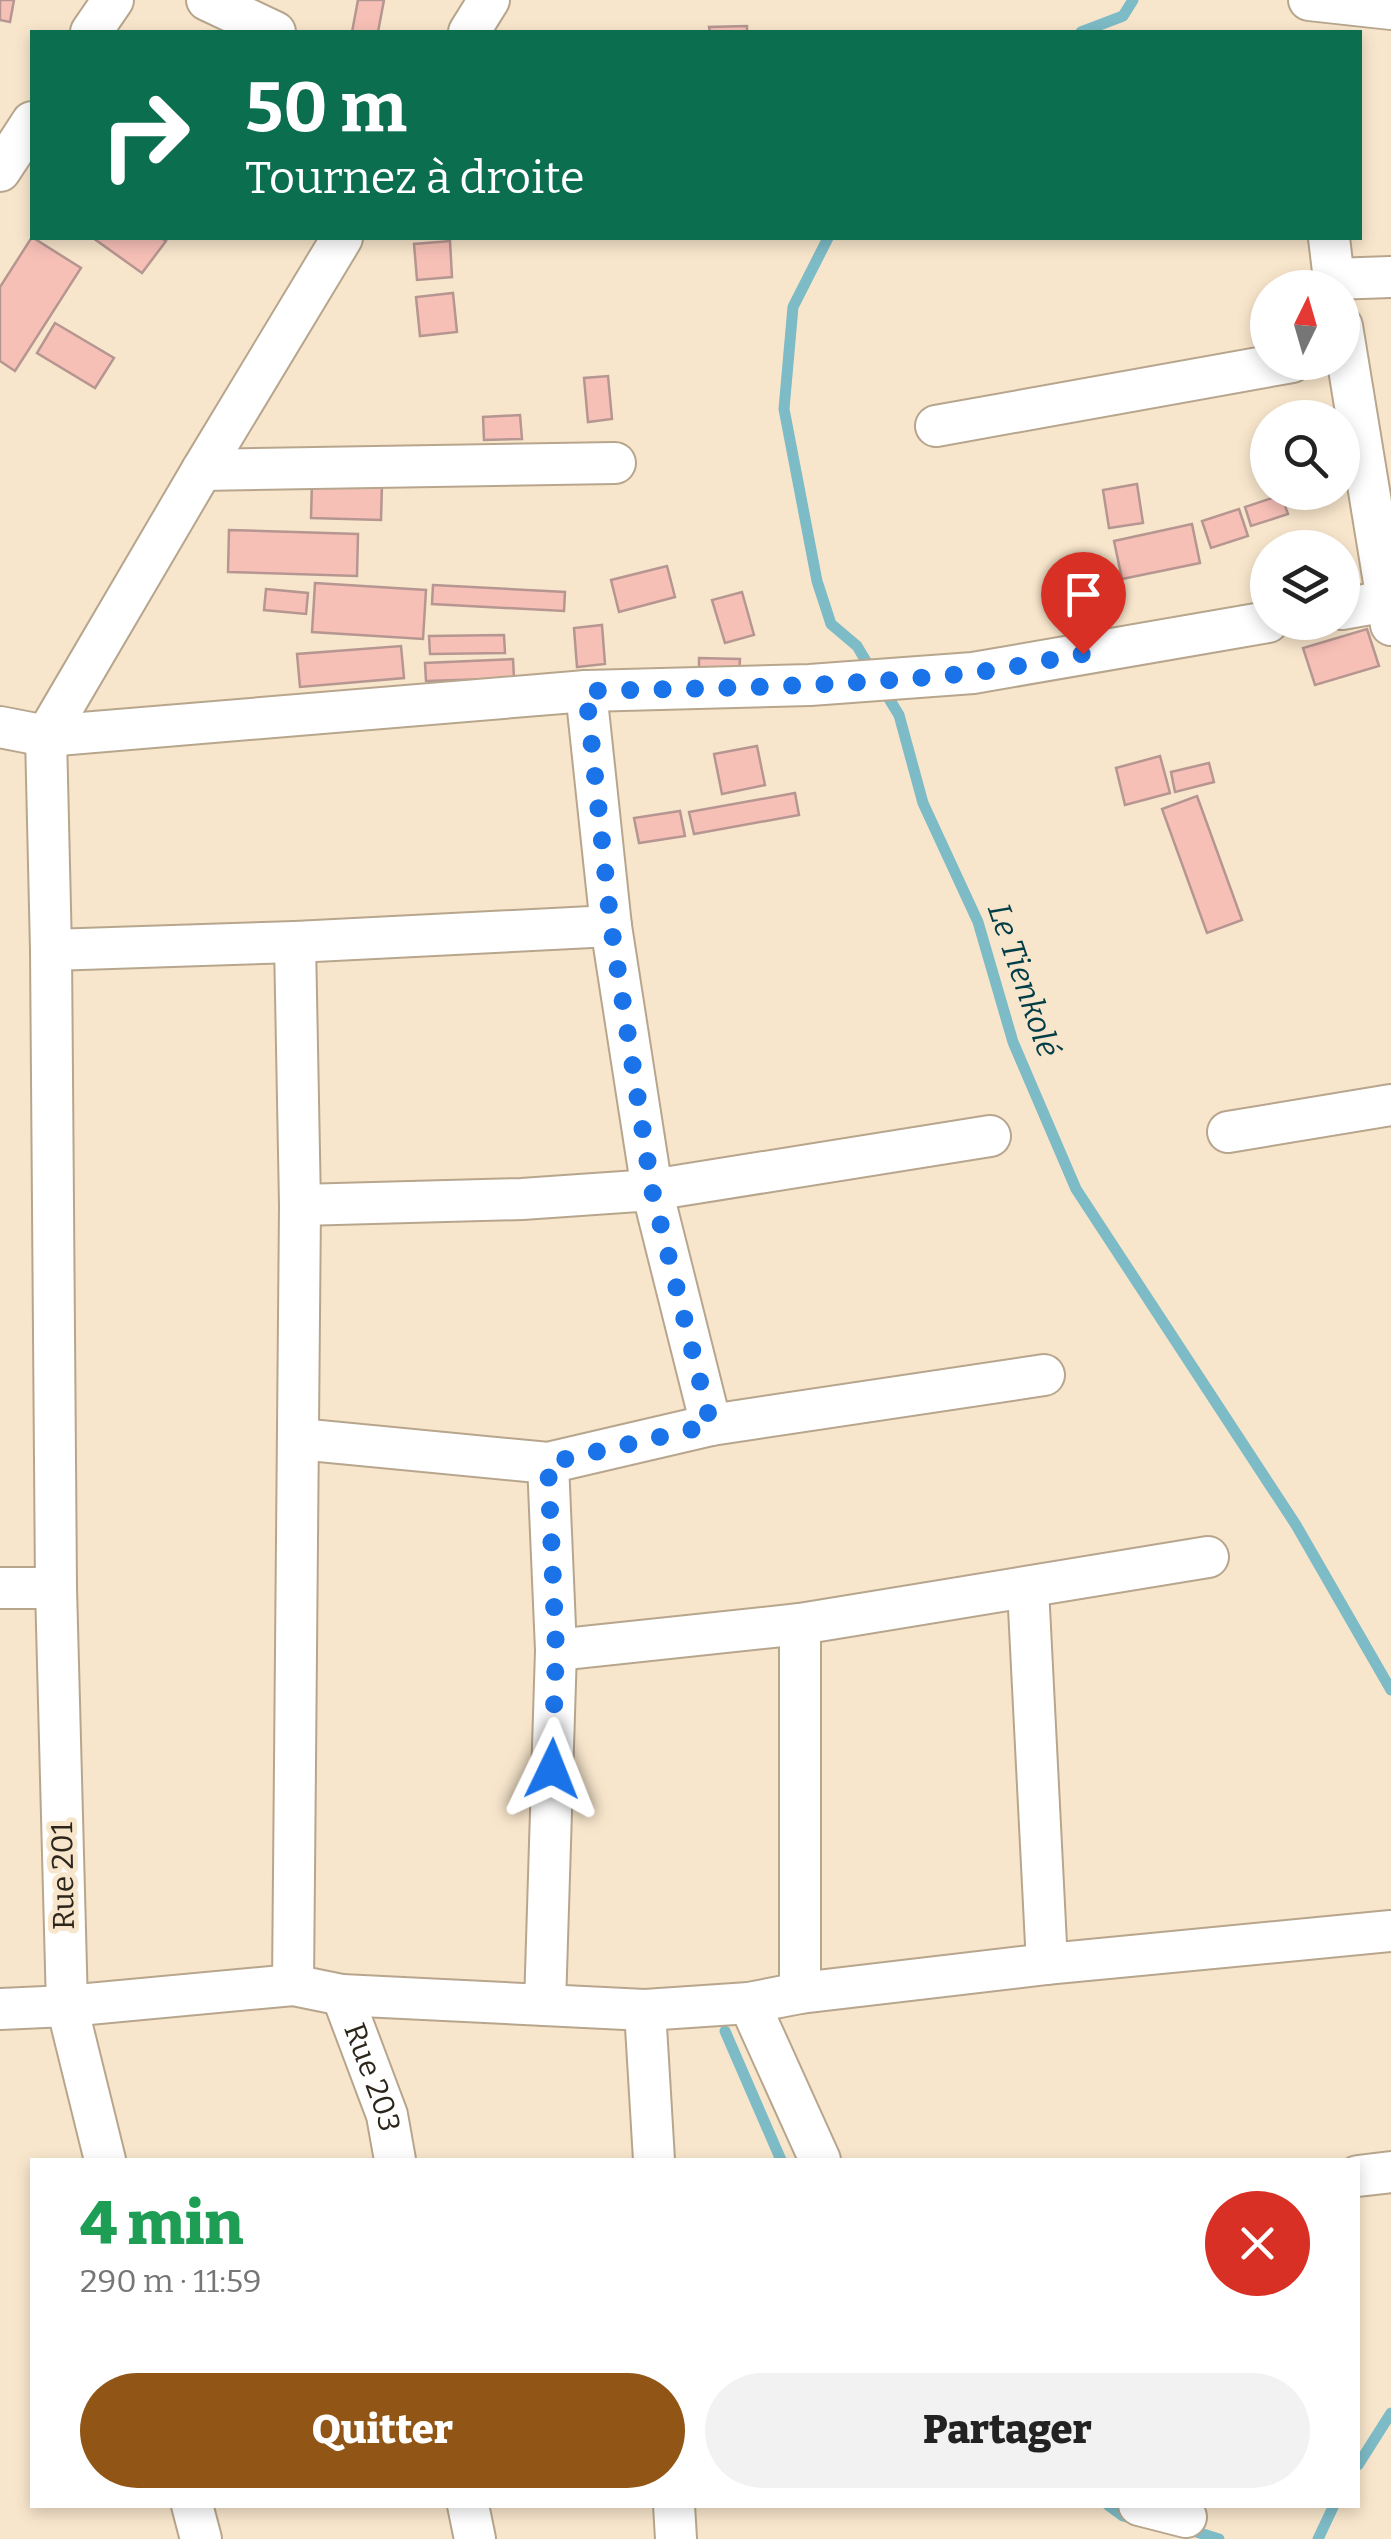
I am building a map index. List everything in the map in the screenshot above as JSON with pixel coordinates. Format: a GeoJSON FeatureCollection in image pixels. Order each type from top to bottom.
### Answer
{"type":"FeatureCollection","features":[{"type":"Feature","properties":{"kind":"street"},"geometry":{"type":"LineString","coordinates":[[92,30],[113,0]]}},
{"type":"Feature","properties":{"kind":"street"},"geometry":{"type":"LineString","coordinates":[[207,0],[271,30]]}},
{"type":"Feature","properties":{"kind":"street"},"geometry":{"type":"LineString","coordinates":[[469,30],[489,0]]}},
{"type":"Feature","properties":{"kind":"street"},"geometry":{"type":"LineString","coordinates":[[1308,30],[1307,0],[1391,10]]}},
{"type":"Feature","properties":{"kind":"street"},"geometry":{"type":"LineString","coordinates":[[0,171],[30,125]]}},
{"type":"Feature","properties":{"kind":"street"},"geometry":{"type":"LineString","coordinates":[[46,736],[341,240]]}},
{"type":"Feature","properties":{"kind":"street"},"geometry":{"type":"LineString","coordinates":[[1329,240],[1333,270]]}},
{"type":"Feature","properties":{"kind":"street"},"geometry":{"type":"LineString","coordinates":[[1360,280],[1391,277]]}},
{"type":"Feature","properties":{"kind":"street"},"geometry":{"type":"LineString","coordinates":[[936,426],[1250,370]]}},
{"type":"Feature","properties":{"kind":"street"},"geometry":{"type":"LineString","coordinates":[[1350,380],[1389,613],[1360,611]]}},
{"type":"Feature","properties":{"kind":"street"},"geometry":{"type":"LineString","coordinates":[[202,470],[615,464]]}},
{"type":"Feature","properties":{"kind":"street"},"geometry":{"type":"LineString","coordinates":[[0,727],[46,736],[586,691],[810,685],[973,673],[1250,625]]}},
{"type":"Feature","properties":{"kind":"street"},"geometry":{"type":"LineString","coordinates":[[586,691],[611,926],[652,1190],[711,1425]]}},
{"type":"Feature","properties":{"kind":"street","name":"Rue 201"},"geometry":{"type":"LineString","coordinates":[[46,736],[56,1588],[67,2006],[105,2158]]}},
{"type":"Feature","properties":{"kind":"street"},"geometry":{"type":"LineString","coordinates":[[51,950],[611,926]]}},
{"type":"Feature","properties":{"kind":"street"},"geometry":{"type":"LineString","coordinates":[[293,1985],[300,1205],[296,942]]}},
{"type":"Feature","properties":{"kind":"street"},"geometry":{"type":"LineString","coordinates":[[1228,1132],[1391,1105]]}},
{"type":"Feature","properties":{"kind":"street"},"geometry":{"type":"LineString","coordinates":[[300,1205],[522,1199],[652,1190],[990,1136]]}},
{"type":"Feature","properties":{"kind":"street"},"geometry":{"type":"LineString","coordinates":[[299,1439],[548,1463],[711,1425],[1044,1375]]}},
{"type":"Feature","properties":{"kind":"street"},"geometry":{"type":"LineString","coordinates":[[545,2005],[556,1650],[548,1463]]}},
{"type":"Feature","properties":{"kind":"street"},"geometry":{"type":"LineString","coordinates":[[556,1650],[800,1624],[1208,1557]]}},
{"type":"Feature","properties":{"kind":"street"},"geometry":{"type":"LineString","coordinates":[[0,1588],[56,1588]]}},
{"type":"Feature","properties":{"kind":"street"},"geometry":{"type":"LineString","coordinates":[[1028,1588],[1047,1964]]}},
{"type":"Feature","properties":{"kind":"street"},"geometry":{"type":"LineString","coordinates":[[800,1624],[800,1993]]}},
{"type":"Feature","properties":{"kind":"street"},"geometry":{"type":"LineString","coordinates":[[0,2009],[293,1985],[342,1995],[645,2010],[749,2003],[800,1993],[1047,1964],[1391,1931]]}},
{"type":"Feature","properties":{"kind":"street","name":"Rue 203"},"geometry":{"type":"LineString","coordinates":[[342,1995],[387,2115],[395,2158]]}},
{"type":"Feature","properties":{"kind":"street"},"geometry":{"type":"LineString","coordinates":[[749,2003],[819,2158]]}},
{"type":"Feature","properties":{"kind":"street"},"geometry":{"type":"LineString","coordinates":[[645,2010],[654,2158]]}},
{"type":"Feature","properties":{"kind":"street"},"geometry":{"type":"LineString","coordinates":[[1360,2176],[1391,2172]]}},
{"type":"Feature","properties":{"kind":"street"},"geometry":{"type":"LineString","coordinates":[[193,2508],[201,2539]]}},
{"type":"Feature","properties":{"kind":"street"},"geometry":{"type":"LineString","coordinates":[[469,2508],[475,2539]]}},
{"type":"Feature","properties":{"kind":"street"},"geometry":{"type":"LineString","coordinates":[[674,2508],[676,2539]]}},
{"type":"Feature","properties":{"kind":"street"},"geometry":{"type":"LineString","coordinates":[[1152,2508],[1186,2517]]}},
{"type":"Feature","properties":{"kind":"building"},"geometry":{"type":"Polygon","coordinates":[[[0,0],[14,0],[10,22],[0,20],[0,0]]]}},
{"type":"Feature","properties":{"kind":"building"},"geometry":{"type":"Polygon","coordinates":[[[358,0],[384,0],[378,30],[352,30],[358,0]]]}},
{"type":"Feature","properties":{"kind":"building"},"geometry":{"type":"Polygon","coordinates":[[[747,26],[747,30],[710,30],[709,27],[747,26]]]}},
{"type":"Feature","properties":{"kind":"building"},"geometry":{"type":"Polygon","coordinates":[[[30,240],[37,240],[81,268],[15,371],[0,361],[0,287],[30,240]]]}},
{"type":"Feature","properties":{"kind":"building"},"geometry":{"type":"Polygon","coordinates":[[[96,240],[166,241],[142,273],[96,240]]]}},
{"type":"Feature","properties":{"kind":"building"},"geometry":{"type":"Polygon","coordinates":[[[450,241],[452,277],[417,280],[414,244],[450,241]]]}},
{"type":"Feature","properties":{"kind":"building"},"geometry":{"type":"Polygon","coordinates":[[[453,293],[457,332],[420,336],[416,297],[453,293]]]}},
{"type":"Feature","properties":{"kind":"building"},"geometry":{"type":"Polygon","coordinates":[[[55,323],[114,358],[95,388],[37,353],[55,323]]]}},
{"type":"Feature","properties":{"kind":"building"},"geometry":{"type":"Polygon","coordinates":[[[608,376],[612,419],[588,422],[584,378],[608,376]]]}},
{"type":"Feature","properties":{"kind":"building"},"geometry":{"type":"Polygon","coordinates":[[[520,415],[522,439],[484,440],[483,417],[520,415]]]}},
{"type":"Feature","properties":{"kind":"building"},"geometry":{"type":"Polygon","coordinates":[[[312,482],[382,484],[381,520],[311,518],[312,482]]]}},
{"type":"Feature","properties":{"kind":"building"},"geometry":{"type":"Polygon","coordinates":[[[1137,484],[1143,523],[1109,528],[1103,490],[1137,484]]]}},
{"type":"Feature","properties":{"kind":"building"},"geometry":{"type":"Polygon","coordinates":[[[1245,507],[1287,510],[1288,514],[1251,526],[1245,507]]]}},
{"type":"Feature","properties":{"kind":"building"},"geometry":{"type":"Polygon","coordinates":[[[1239,509],[1248,536],[1211,548],[1202,521],[1239,509]]]}},
{"type":"Feature","properties":{"kind":"building"},"geometry":{"type":"Polygon","coordinates":[[[1192,524],[1200,563],[1122,579],[1114,541],[1192,524]]]}},
{"type":"Feature","properties":{"kind":"building"},"geometry":{"type":"Polygon","coordinates":[[[229,530],[358,534],[357,576],[228,572],[229,530]]]}},
{"type":"Feature","properties":{"kind":"building"},"geometry":{"type":"Polygon","coordinates":[[[667,566],[675,597],[619,612],[611,580],[667,566]]]}},
{"type":"Feature","properties":{"kind":"building"},"geometry":{"type":"Polygon","coordinates":[[[315,583],[426,590],[423,639],[312,632],[315,583]]]}},
{"type":"Feature","properties":{"kind":"building"},"geometry":{"type":"Polygon","coordinates":[[[433,585],[565,592],[564,611],[432,604],[433,585]]]}},
{"type":"Feature","properties":{"kind":"building"},"geometry":{"type":"Polygon","coordinates":[[[266,589],[308,593],[306,614],[264,610],[266,589]]]}},
{"type":"Feature","properties":{"kind":"building"},"geometry":{"type":"Polygon","coordinates":[[[742,592],[754,635],[725,643],[712,600],[742,592]]]}},
{"type":"Feature","properties":{"kind":"building"},"geometry":{"type":"Polygon","coordinates":[[[602,625],[605,664],[577,667],[574,628],[602,625]]]}},
{"type":"Feature","properties":{"kind":"building"},"geometry":{"type":"Polygon","coordinates":[[[1367,629],[1379,666],[1315,685],[1303,648],[1330,640],[1360,640],[1360,631],[1367,629]]]}},
{"type":"Feature","properties":{"kind":"building"},"geometry":{"type":"Polygon","coordinates":[[[504,635],[505,653],[430,654],[429,636],[504,635]]]}},
{"type":"Feature","properties":{"kind":"building"},"geometry":{"type":"Polygon","coordinates":[[[401,646],[404,678],[300,687],[297,654],[401,646]]]}},
{"type":"Feature","properties":{"kind":"building"},"geometry":{"type":"Polygon","coordinates":[[[699,658],[740,659],[739,674],[699,672],[699,658]]]}},
{"type":"Feature","properties":{"kind":"building"},"geometry":{"type":"Polygon","coordinates":[[[513,659],[514,678],[426,681],[425,663],[513,659]]]}},
{"type":"Feature","properties":{"kind":"building"},"geometry":{"type":"Polygon","coordinates":[[[757,746],[765,785],[722,794],[714,754],[757,746]]]}},
{"type":"Feature","properties":{"kind":"building"},"geometry":{"type":"Polygon","coordinates":[[[1160,756],[1170,793],[1125,805],[1116,768],[1160,756]]]}},
{"type":"Feature","properties":{"kind":"building"},"geometry":{"type":"Polygon","coordinates":[[[1209,763],[1214,782],[1175,792],[1171,772],[1209,763]]]}},
{"type":"Feature","properties":{"kind":"building"},"geometry":{"type":"Polygon","coordinates":[[[795,793],[799,815],[694,834],[689,812],[795,793]]]}},
{"type":"Feature","properties":{"kind":"building"},"geometry":{"type":"Polygon","coordinates":[[[1197,796],[1242,920],[1207,933],[1162,809],[1197,796]]]}},
{"type":"Feature","properties":{"kind":"building"},"geometry":{"type":"Polygon","coordinates":[[[680,811],[685,836],[639,843],[634,818],[680,811]]]}},
{"type":"Feature","properties":{"kind":"waterway","name":"Le Tienkolé"},"geometry":{"type":"LineString","coordinates":[[1086,30],[1123,16],[1133,0]]}},
{"type":"Feature","properties":{"kind":"waterway","name":"Le Tienkolé"},"geometry":{"type":"LineString","coordinates":[[827,240],[793,307],[784,409],[817,581],[831,624],[857,646],[873,673]]}},
{"type":"Feature","properties":{"kind":"waterway","name":"Le Tienkolé"},"geometry":{"type":"LineString","coordinates":[[883,689],[899,715],[923,803],[978,922],[1013,1042],[1076,1189],[1296,1525],[1391,1690]]}},
{"type":"Feature","properties":{"kind":"waterway"},"geometry":{"type":"LineString","coordinates":[[725,2031],[780,2158]]}},
{"type":"Feature","properties":{"kind":"waterway","name":"Le Tienkolé"},"geometry":{"type":"LineString","coordinates":[[1360,2462],[1391,2413]]}},
{"type":"Feature","properties":{"kind":"waterway"},"geometry":{"type":"LineString","coordinates":[[1112,2508],[1135,2519]]}},
{"type":"Feature","properties":{"kind":"waterway","name":"Le Tienkolé"},"geometry":{"type":"LineString","coordinates":[[1318,2539],[1333,2508]]}},
{"type":"Feature","properties":{"kind":"waterway"},"geometry":{"type":"LineString","coordinates":[[1187,2529],[1219,2539]]}},
{"type":"Feature","properties":{"kind":"route"},"geometry":{"type":"LineString","coordinates":[[552,1769],[556,1650],[548,1463],[711,1425],[652,1190],[611,926],[586,691],[810,685],[940,676],[1083,654]]}}]}
